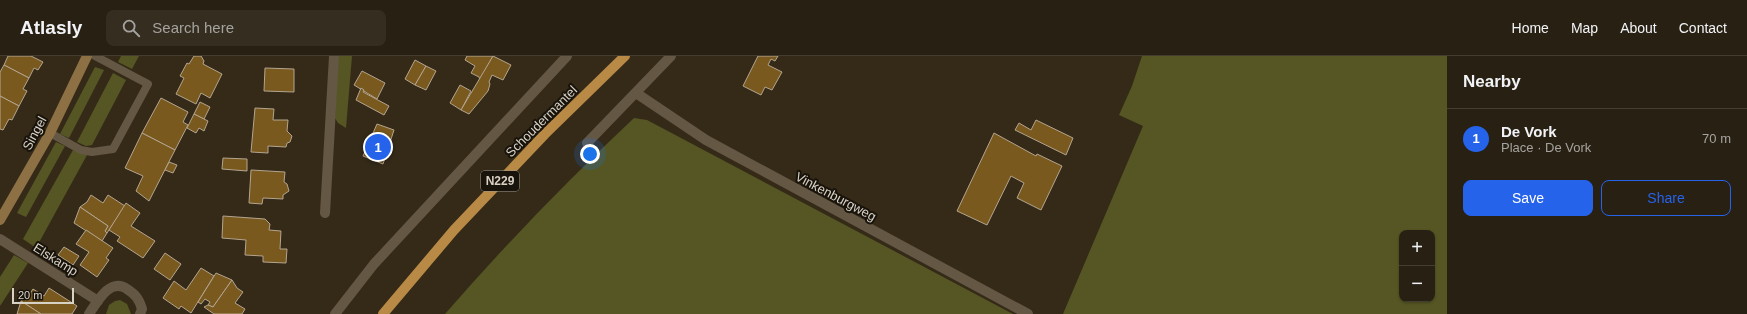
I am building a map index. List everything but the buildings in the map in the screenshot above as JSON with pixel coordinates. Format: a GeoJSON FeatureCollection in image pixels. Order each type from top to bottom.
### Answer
{"type":"FeatureCollection","features":[{"type":"Feature","properties":{"kind":"main road","name":"Schoudermantel"},"geometry":{"type":"LineString","coordinates":[[383,314],[459,224],[545,134],[625,56]]}},
{"type":"Feature","properties":{"kind":"street","name":"Singel"},"geometry":{"type":"LineString","coordinates":[[0,220],[50,133],[87,56]]}},
{"type":"Feature","properties":{"kind":"street"},"geometry":{"type":"LineString","coordinates":[[325,214],[334,56]]}},
{"type":"Feature","properties":{"kind":"street","name":"Schoudermantel"},"geometry":{"type":"LineString","coordinates":[[335,314],[374,264],[567,56]]}},
{"type":"Feature","properties":{"kind":"street"},"geometry":{"type":"LineString","coordinates":[[588,143],[671,56]]}},
{"type":"Feature","properties":{"kind":"street","name":"Vinkenburgweg"},"geometry":{"type":"LineString","coordinates":[[636,93],[706,140],[1028,314]]}},
{"type":"Feature","properties":{"kind":"street","name":"Elskamp"},"geometry":{"type":"LineString","coordinates":[[0,239],[98,301]]}},
{"type":"Feature","properties":{"kind":"street"},"geometry":{"type":"LineString","coordinates":[[89,314],[98,301],[113,287],[125,287],[136,295],[142,309],[140,314]]}},
{"type":"Feature","properties":{"kind":"lane"},"geometry":{"type":"LineString","coordinates":[[50,133],[81,150],[92,152],[114,149],[148,84],[95,56]]}},
{"type":"Feature","properties":{"kind":"shaded area"},"geometry":{"type":"Polygon","coordinates":[[[121,56],[139,56],[132,69],[118,62],[121,56]]]}},
{"type":"Feature","properties":{"kind":"shaded area"},"geometry":{"type":"Polygon","coordinates":[[[338,56],[352,56],[346,128],[338,123],[335,118],[338,56]]]}},
{"type":"Feature","properties":{"kind":"shaded area"},"geometry":{"type":"Polygon","coordinates":[[[1142,56],[1447,56],[1447,314],[1063,314],[1143,126],[1119,115],[1132,86],[1142,56]]]}},
{"type":"Feature","properties":{"kind":"shaded area"},"geometry":{"type":"Polygon","coordinates":[[[95,67],[104,70],[69,138],[60,134],[95,67]]]}},
{"type":"Feature","properties":{"kind":"shaded area"},"geometry":{"type":"Polygon","coordinates":[[[113,73],[126,80],[92,145],[86,146],[77,142],[113,73]]]}},
{"type":"Feature","properties":{"kind":"shaded area"},"geometry":{"type":"Polygon","coordinates":[[[634,118],[647,120],[1013,314],[445,314],[537,213],[634,118]]]}},
{"type":"Feature","properties":{"kind":"shaded area"},"geometry":{"type":"Polygon","coordinates":[[[56,142],[65,146],[26,217],[17,213],[56,142]]]}},
{"type":"Feature","properties":{"kind":"shaded area"},"geometry":{"type":"Polygon","coordinates":[[[73,150],[87,155],[36,248],[23,239],[73,150]]]}},
{"type":"Feature","properties":{"kind":"shaded area"},"geometry":{"type":"Polygon","coordinates":[[[14,255],[28,263],[0,306],[0,277],[14,255]]]}},
{"type":"Feature","properties":{"kind":"shaded area"},"geometry":{"type":"Polygon","coordinates":[[[120,300],[127,304],[131,314],[106,314],[109,305],[120,300]]]}},
{"type":"Feature","properties":{"kind":"place","name":"De Vork"},"geometry":{"type":"Point","coordinates":[378,147]}}]}
